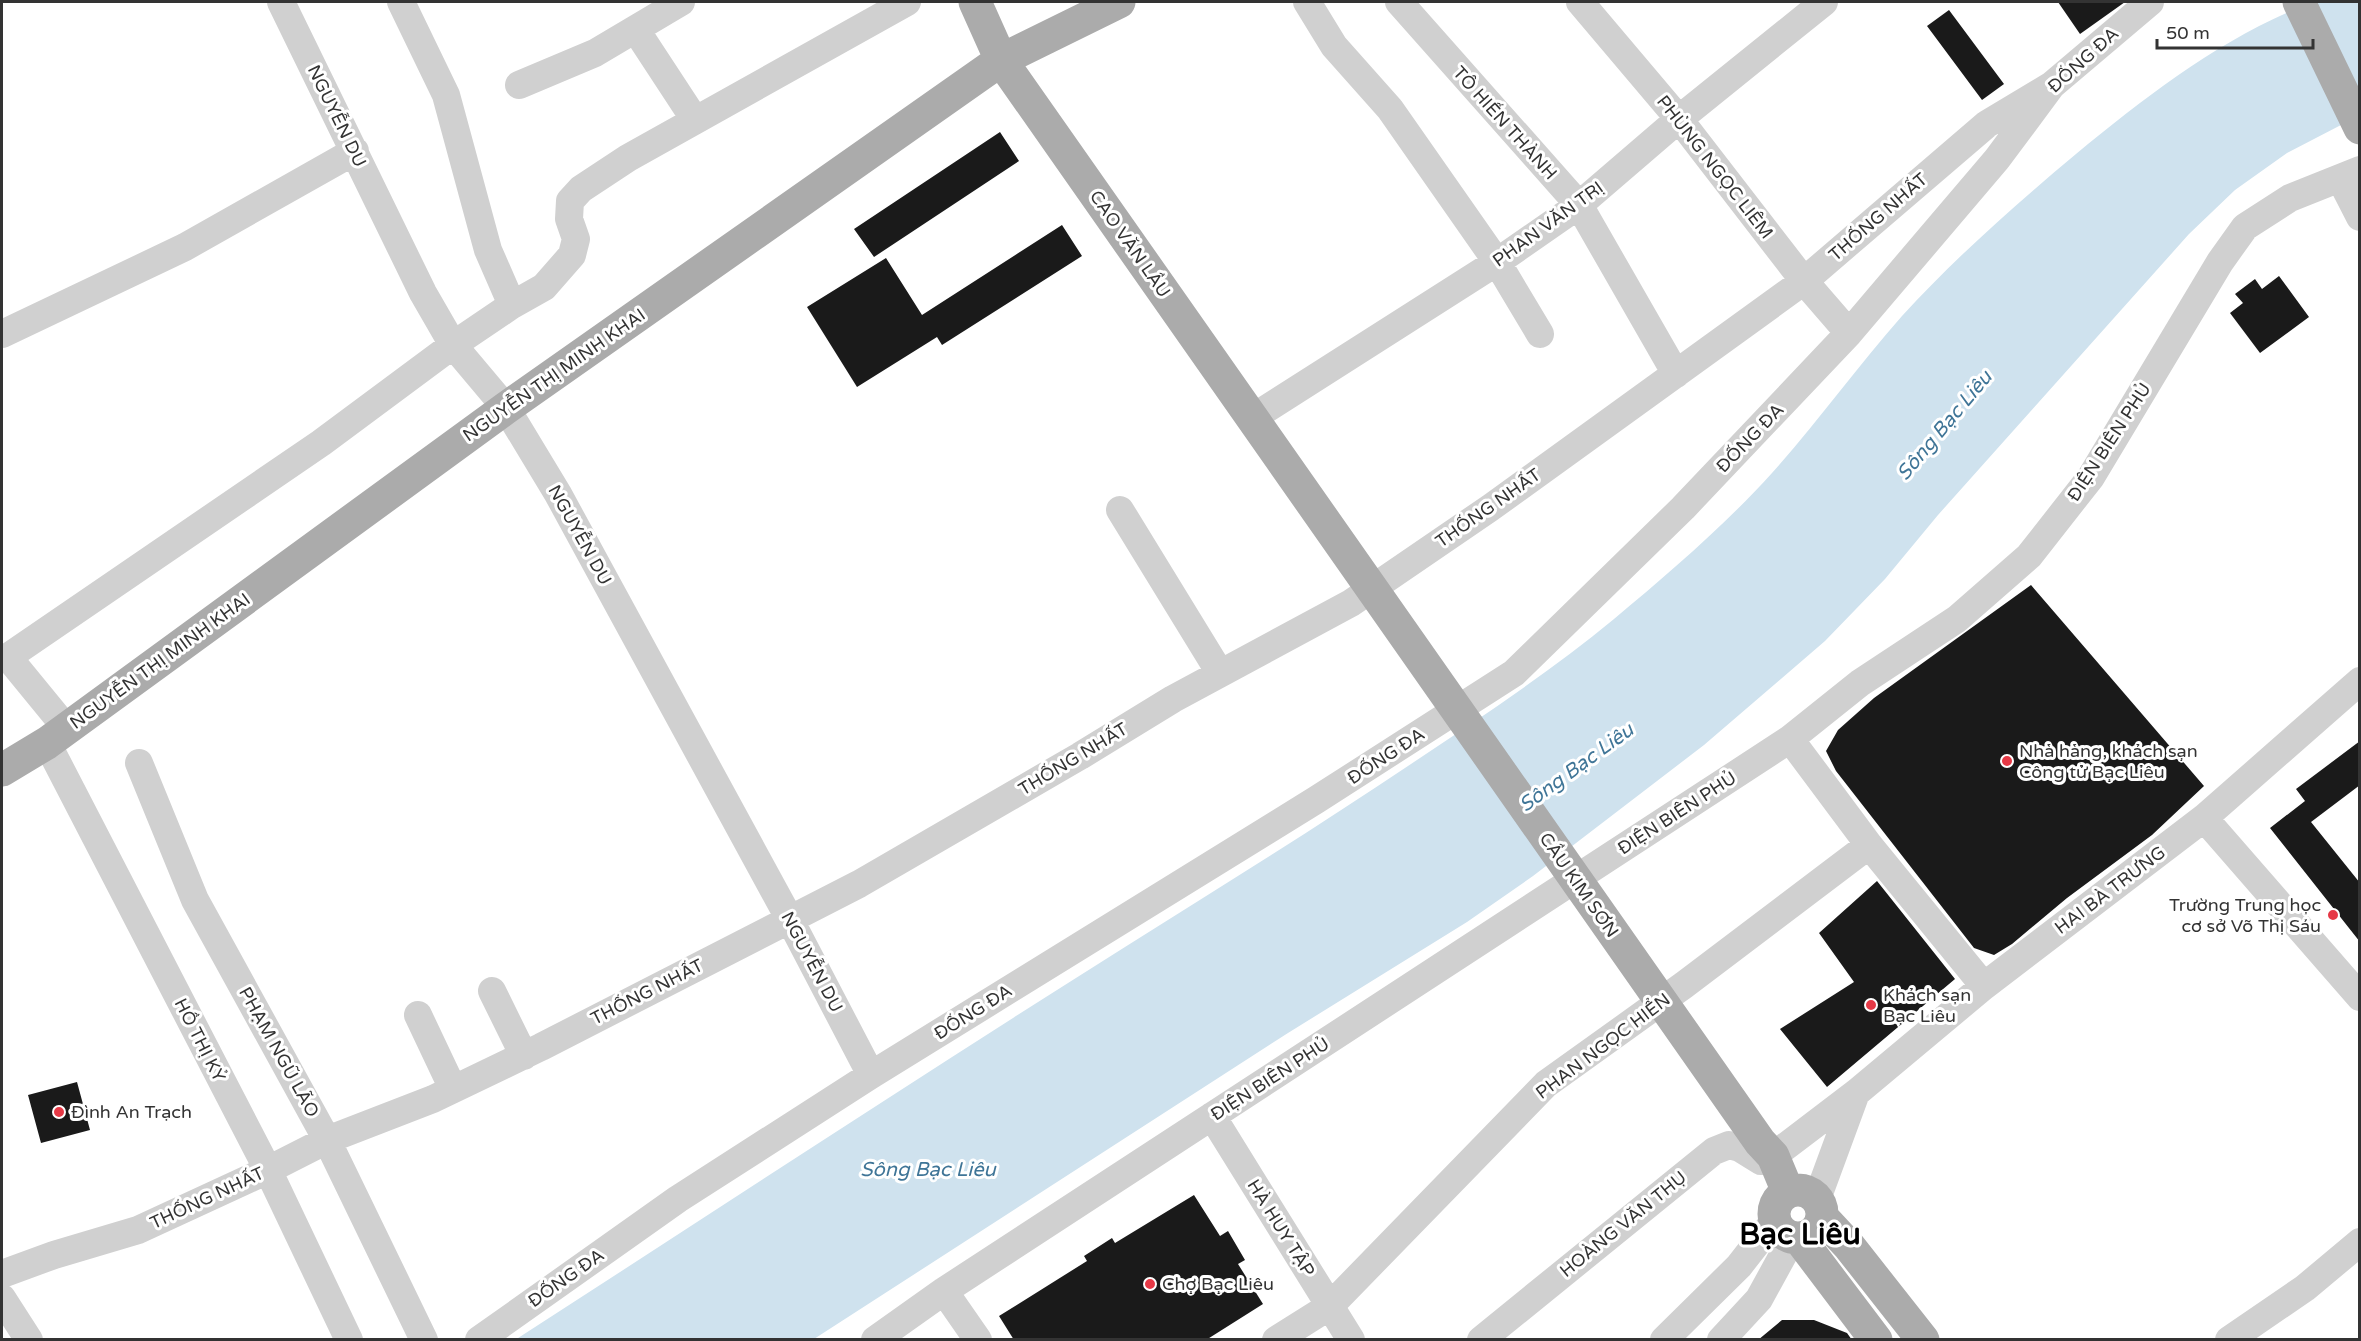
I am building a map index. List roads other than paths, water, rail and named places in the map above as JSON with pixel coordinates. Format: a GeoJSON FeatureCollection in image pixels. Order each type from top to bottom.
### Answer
{"type":"FeatureCollection","features":[{"type":"Feature","properties":{"kind":"main road","name":"CAO VĂN LẦU"},"geometry":{"type":"LineString","coordinates":[[975,2],[1001,60],[1295,480]]}},
{"type":"Feature","properties":{"kind":"main road","name":"NGUYỄN THỊ MINH KHAI"},"geometry":{"type":"LineString","coordinates":[[2,770],[57,736],[506,408],[1001,60],[1119,2]]}},
{"type":"Feature","properties":{"kind":"main road"},"geometry":{"type":"LineString","coordinates":[[2299,2],[2360,128]]}},
{"type":"Feature","properties":{"kind":"main road","name":"CẦU KIM SƠN"},"geometry":{"type":"LineString","coordinates":[[1295,480],[1767,1149],[1799,1217]]}},
{"type":"Feature","properties":{"kind":"main road"},"geometry":{"type":"LineString","coordinates":[[1799,1217],[1875,1340]]}},
{"type":"Feature","properties":{"kind":"main road"},"geometry":{"type":"LineString","coordinates":[[1799,1217],[1849,1246],[1923,1340]]}},
{"type":"Feature","properties":{"kind":"street","name":"NGUYỄN DU"},"geometry":{"type":"LineString","coordinates":[[281,2],[423,293],[453,345],[506,408],[558,494],[789,918],[871,1075]]}},
{"type":"Feature","properties":{"kind":"street"},"geometry":{"type":"LineString","coordinates":[[401,2],[446,95],[488,250],[512,305]]}},
{"type":"Feature","properties":{"kind":"street"},"geometry":{"type":"LineString","coordinates":[[519,85],[595,53],[681,2]]}},
{"type":"Feature","properties":{"kind":"street"},"geometry":{"type":"LineString","coordinates":[[453,345],[512,305],[544,287],[572,255],[576,239],[569,219],[570,201],[581,189],[628,158],[908,2]]}},
{"type":"Feature","properties":{"kind":"street"},"geometry":{"type":"LineString","coordinates":[[1307,2],[1334,46],[1390,109],[1497,262],[1540,334]]}},
{"type":"Feature","properties":{"kind":"street","name":"TÔ HIẾN THÀNH"},"geometry":{"type":"LineString","coordinates":[[1399,2],[1579,205],[1676,374]]}},
{"type":"Feature","properties":{"kind":"street","name":"PHÙNG NGỌC LIÊM"},"geometry":{"type":"LineString","coordinates":[[1580,2],[1679,119],[1804,281],[1849,333]]}},
{"type":"Feature","properties":{"kind":"street","name":"PHAN VĂN TRỊ"},"geometry":{"type":"LineString","coordinates":[[1252,418],[1497,262],[1579,205],[1679,119],[1824,2]]}},
{"type":"Feature","properties":{"kind":"street","name":"ĐỐNG ĐA"},"geometry":{"type":"LineString","coordinates":[[478,1340],[678,1199],[871,1075],[1317,800],[1514,673],[1683,508],[1849,333],[1997,159],[2052,84],[2150,2]]}},
{"type":"Feature","properties":{"kind":"street"},"geometry":{"type":"LineString","coordinates":[[636,30],[695,120]]}},
{"type":"Feature","properties":{"kind":"street","name":"THỐNG NHẤT"},"geometry":{"type":"LineString","coordinates":[[2,1274],[54,1255],[138,1230],[327,1140],[433,1100],[524,1056],[859,884],[1220,673],[1351,603],[1490,508],[1804,281],[1987,124],[2052,84]]}},
{"type":"Feature","properties":{"kind":"street"},"geometry":{"type":"LineString","coordinates":[[2,334],[185,247],[355,151]]}},
{"type":"Feature","properties":{"kind":"street"},"geometry":{"type":"LineString","coordinates":[[2350,174],[2360,217]]}},
{"type":"Feature","properties":{"kind":"street","name":"ĐIỆN BIÊN PHỦ"},"geometry":{"type":"LineString","coordinates":[[875,1340],[944,1291],[1790,739],[1860,683],[1957,619],[2029,556],[2091,477],[2220,262],[2246,227],[2290,198],[2350,174]]}},
{"type":"Feature","properties":{"kind":"street","name":"HỒ THỊ KỶ"},"geometry":{"type":"LineString","coordinates":[[349,1340],[57,736],[8,657],[321,443],[453,345]]}},
{"type":"Feature","properties":{"kind":"street"},"geometry":{"type":"LineString","coordinates":[[1120,510],[1220,673]]}},
{"type":"Feature","properties":{"kind":"street","name":"HAI BÀ TRƯNG"},"geometry":{"type":"LineString","coordinates":[[1767,1149],[1856,1093],[1984,986],[2204,818],[2360,681]]}},
{"type":"Feature","properties":{"kind":"street"},"geometry":{"type":"LineString","coordinates":[[1790,739],[1869,845],[1984,986]]}},
{"type":"Feature","properties":{"kind":"street","name":"PHẠM NGŨ LÃO"},"geometry":{"type":"LineString","coordinates":[[140,763],[195,900],[327,1140],[424,1340]]}},
{"type":"Feature","properties":{"kind":"street"},"geometry":{"type":"LineString","coordinates":[[2204,818],[2360,997]]}},
{"type":"Feature","properties":{"kind":"street","name":"PHAN NGỌC HIỂN"},"geometry":{"type":"LineString","coordinates":[[1276,1340],[1330,1306],[1546,1084],[1684,985],[1869,845]]}},
{"type":"Feature","properties":{"kind":"street"},"geometry":{"type":"LineString","coordinates":[[492,991],[524,1056]]}},
{"type":"Feature","properties":{"kind":"street"},"geometry":{"type":"LineString","coordinates":[[418,1015],[453,1089]]}},
{"type":"Feature","properties":{"kind":"street","name":"HAI BÀ TRƯNG"},"geometry":{"type":"LineString","coordinates":[[1721,1340],[1759,1299],[1856,1093]]}},
{"type":"Feature","properties":{"kind":"street","name":"HÀ HUY TẬP"},"geometry":{"type":"LineString","coordinates":[[1212,1116],[1351,1340]]}},
{"type":"Feature","properties":{"kind":"street","name":"HOÀNG VĂN THỤ"},"geometry":{"type":"LineString","coordinates":[[1481,1340],[1714,1151],[1728,1145],[1740,1148],[1761,1161],[1767,1149]]}},
{"type":"Feature","properties":{"kind":"street","name":"HAI BÀ TRƯNG"},"geometry":{"type":"LineString","coordinates":[[1664,1340],[1739,1266],[1799,1217]]}},
{"type":"Feature","properties":{"kind":"street"},"geometry":{"type":"LineString","coordinates":[[2229,1340],[2305,1288],[2360,1242]]}},
{"type":"Feature","properties":{"kind":"street"},"geometry":{"type":"LineString","coordinates":[[944,1291],[978,1340]]}},
{"type":"Feature","properties":{"kind":"street"},"geometry":{"type":"LineString","coordinates":[[2,1298],[29,1340]]}},
{"type":"Feature","properties":{"kind":"water","name":"Sông Bạc Liêu"},"geometry":{"type":"Polygon","coordinates":[[[2313,2],[2359,2],[2359,117],[2287,153],[2235,190],[2189,234],[1938,515],[1885,579],[1825,641],[1704,745],[1533,876],[1467,922],[1288,1033],[814,1339],[515,1340],[972,1044],[1340,811],[1489,712],[1565,658],[1696,549],[1735,512],[1789,454],[1902,316],[1986,232],[2076,154],[2188,68],[2249,32],[2313,2]]]}},
{"type":"Feature","properties":{"kind":"place","name":"Nhà hàng, khách sạn Công tử Bạc Liêu"},"geometry":{"type":"Point","coordinates":[2007,761]}},
{"type":"Feature","properties":{"kind":"place","name":"Trường Trung học cơ sở Võ Thị Sáu"},"geometry":{"type":"Point","coordinates":[2333,915]}},
{"type":"Feature","properties":{"kind":"place","name":"Khách sạn Bạc Liêu"},"geometry":{"type":"Point","coordinates":[1871,1005]}},
{"type":"Feature","properties":{"kind":"place","name":"Đình An Trạch"},"geometry":{"type":"Point","coordinates":[59,1112]}},
{"type":"Feature","properties":{"kind":"place","name":"Chợ Bạc Liêu"},"geometry":{"type":"Point","coordinates":[1150,1284]}},
{"type":"Feature","properties":{"kind":"district","name":"Bạc Liêu"},"geometry":{"type":"Point","coordinates":[1800,1234]}}]}
